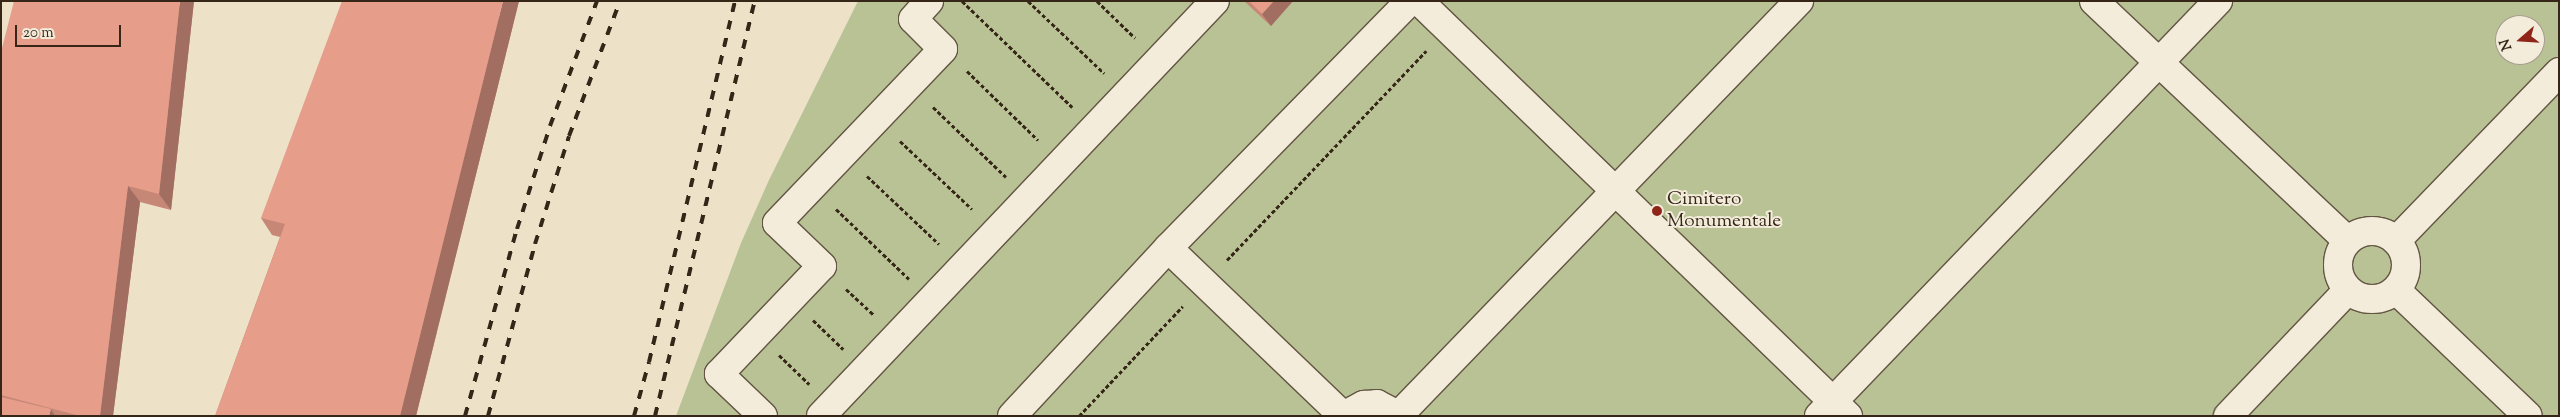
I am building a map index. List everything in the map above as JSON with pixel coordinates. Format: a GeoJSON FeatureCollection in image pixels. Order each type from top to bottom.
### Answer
{"type":"FeatureCollection","features":[{"type":"Feature","properties":{"kind":"lane"},"geometry":{"type":"LineString","coordinates":[[763,416],[719,374],[822,266],[777,223],[943,48],[912,19],[930,1]]}},
{"type":"Feature","properties":{"kind":"lane"},"geometry":{"type":"LineString","coordinates":[[826,410],[1215,1]]}},
{"type":"Feature","properties":{"kind":"lane"},"geometry":{"type":"LineString","coordinates":[[1012,416],[1168,248],[1410,1]]}},
{"type":"Feature","properties":{"kind":"lane"},"geometry":{"type":"LineString","coordinates":[[1419,1],[1616,191],[1833,411],[2218,1]]}},
{"type":"Feature","properties":{"kind":"lane"},"geometry":{"type":"LineString","coordinates":[[1168,248],[1343,416],[1364,404],[1377,404],[1399,415],[1799,1]]}},
{"type":"Feature","properties":{"kind":"lane"},"geometry":{"type":"LineString","coordinates":[[2094,1],[2348,241]]}},
{"type":"Feature","properties":{"kind":"lane"},"geometry":{"type":"LineString","coordinates":[[2396,241],[2559,72]]}},
{"type":"Feature","properties":{"kind":"lane"},"geometry":{"type":"LineString","coordinates":[[2367,231],[2388,235],[2396,241],[2406,260],[2404,276],[2396,290],[2387,296],[2372,299],[2356,296],[2348,290],[2338,271],[2340,254],[2348,241],[2367,231]]}},
{"type":"Feature","properties":{"kind":"lane"},"geometry":{"type":"LineString","coordinates":[[2228,416],[2348,290]]}},
{"type":"Feature","properties":{"kind":"lane"},"geometry":{"type":"LineString","coordinates":[[2396,290],[2528,416]]}},
{"type":"Feature","properties":{"kind":"path"},"geometry":{"type":"LineString","coordinates":[[962,1],[1094,128]]}},
{"type":"Feature","properties":{"kind":"path"},"geometry":{"type":"LineString","coordinates":[[1028,1],[1126,94]]}},
{"type":"Feature","properties":{"kind":"path"},"geometry":{"type":"LineString","coordinates":[[1097,1],[1159,60]]}},
{"type":"Feature","properties":{"kind":"path"},"geometry":{"type":"LineString","coordinates":[[1079,416],[1447,28]]}},
{"type":"Feature","properties":{"kind":"path"},"geometry":{"type":"LineString","coordinates":[[943,48],[1062,162]]}},
{"type":"Feature","properties":{"kind":"path"},"geometry":{"type":"LineString","coordinates":[[909,84],[1028,198]]}},
{"type":"Feature","properties":{"kind":"path"},"geometry":{"type":"LineString","coordinates":[[876,118],[996,232]]}},
{"type":"Feature","properties":{"kind":"path"},"geometry":{"type":"LineString","coordinates":[[844,153],[962,267]]}},
{"type":"Feature","properties":{"kind":"path"},"geometry":{"type":"LineString","coordinates":[[812,186],[931,300]]}},
{"type":"Feature","properties":{"kind":"path"},"geometry":{"type":"LineString","coordinates":[[822,266],[896,336]]}},
{"type":"Feature","properties":{"kind":"path"},"geometry":{"type":"LineString","coordinates":[[790,299],[865,370]]}},
{"type":"Feature","properties":{"kind":"path"},"geometry":{"type":"LineString","coordinates":[[757,334],[826,410]]}},
{"type":"Feature","properties":{"kind":"green space","name":"Cimitero Monumentale"},"geometry":{"type":"Polygon","coordinates":[[[858,1],[2559,1],[2559,416],[676,416],[741,243],[769,180],[858,1]]]}},
{"type":"Feature","properties":{"kind":"building"},"geometry":{"type":"Polygon","coordinates":[[[14,1],[180,1],[159,194],[128,186],[100,416],[80,416],[1,395],[1,52],[14,1]]]}},
{"type":"Feature","properties":{"kind":"building"},"geometry":{"type":"Polygon","coordinates":[[[342,1],[503,1],[400,416],[215,416],[285,224],[261,218],[342,1]]]}},
{"type":"Feature","properties":{"kind":"building"},"geometry":{"type":"Polygon","coordinates":[[[1249,1],[1274,1],[1262,14],[1249,1]]]}},
{"type":"Feature","properties":{"kind":"building"},"geometry":{"type":"Polygon","coordinates":[[[1,397],[51,409],[49,416],[1,416],[1,397]]]}},
{"type":"Feature","properties":{"kind":"railway"},"geometry":{"type":"LineString","coordinates":[[465,416],[517,229],[550,126],[597,1]]}},
{"type":"Feature","properties":{"kind":"railway"},"geometry":{"type":"LineString","coordinates":[[488,416],[535,244],[569,136],[620,1]]}},
{"type":"Feature","properties":{"kind":"railway"},"geometry":{"type":"LineString","coordinates":[[634,416],[649,362],[735,1]]}},
{"type":"Feature","properties":{"kind":"railway"},"geometry":{"type":"LineString","coordinates":[[655,416],[755,1]]}},
{"type":"Feature","properties":{"kind":"place","name":"Cimitero Monumentale"},"geometry":{"type":"Point","coordinates":[1657,211]}}]}
